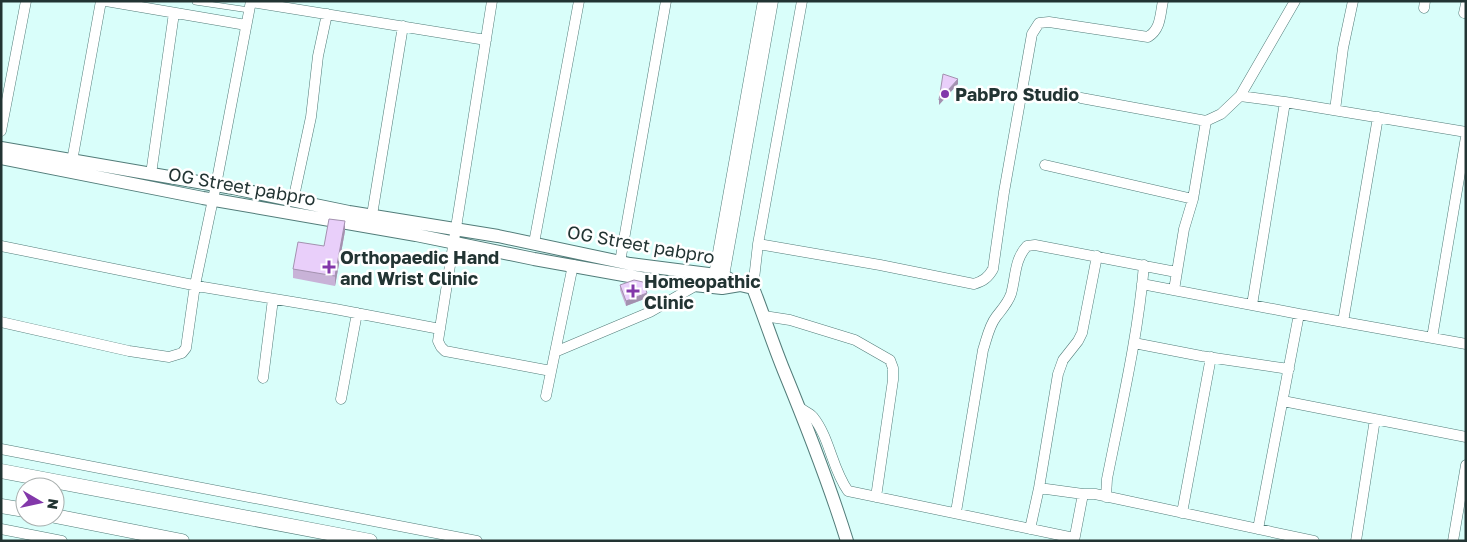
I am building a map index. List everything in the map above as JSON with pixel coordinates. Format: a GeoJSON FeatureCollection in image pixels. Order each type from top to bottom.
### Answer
{"type":"FeatureCollection","features":[{"type":"Feature","properties":{"kind":"main road"},"geometry":{"type":"LineString","coordinates":[[1,470],[370,541]]}},
{"type":"Feature","properties":{"kind":"main road"},"geometry":{"type":"LineString","coordinates":[[1,506],[15,508]]}},
{"type":"Feature","properties":{"kind":"main road"},"geometry":{"type":"LineString","coordinates":[[65,518],[182,541]]}},
{"type":"Feature","properties":{"kind":"street"},"geometry":{"type":"LineString","coordinates":[[1,131],[26,1]]}},
{"type":"Feature","properties":{"kind":"street"},"geometry":{"type":"LineString","coordinates":[[72,161],[101,1]]}},
{"type":"Feature","properties":{"kind":"street"},"geometry":{"type":"LineString","coordinates":[[106,1],[246,25]]}},
{"type":"Feature","properties":{"kind":"street"},"geometry":{"type":"LineString","coordinates":[[492,1],[438,341],[441,348],[445,351],[551,371]]}},
{"type":"Feature","properties":{"kind":"street"},"geometry":{"type":"LineString","coordinates":[[534,243],[578,1]]}},
{"type":"Feature","properties":{"kind":"street"},"geometry":{"type":"LineString","coordinates":[[620,262],[666,1]]}},
{"type":"Feature","properties":{"kind":"street"},"geometry":{"type":"LineString","coordinates":[[718,281],[762,1]]}},
{"type":"Feature","properties":{"kind":"street"},"geometry":{"type":"LineString","coordinates":[[718,281],[773,1]]}},
{"type":"Feature","properties":{"kind":"street"},"geometry":{"type":"LineString","coordinates":[[802,1],[758,244],[753,288],[839,512],[847,541]]}},
{"type":"Feature","properties":{"kind":"street"},"geometry":{"type":"LineString","coordinates":[[758,244],[880,265],[974,284],[981,282],[989,276],[992,269],[1034,28],[1039,23],[1048,22],[1148,37],[1155,33],[1158,28],[1163,1]]}},
{"type":"Feature","properties":{"kind":"street"},"geometry":{"type":"LineString","coordinates":[[1081,98],[1206,122],[1221,114],[1240,96],[1295,1]]}},
{"type":"Feature","properties":{"kind":"street"},"geometry":{"type":"LineString","coordinates":[[1335,110],[1343,48],[1353,1]]}},
{"type":"Feature","properties":{"kind":"street"},"geometry":{"type":"LineString","coordinates":[[1,322],[129,351],[169,357],[177,356],[186,348],[195,285],[250,4],[327,14],[486,40]]}},
{"type":"Feature","properties":{"kind":"street"},"geometry":{"type":"LineString","coordinates":[[151,174],[174,13]]}},
{"type":"Feature","properties":{"kind":"street"},"geometry":{"type":"LineString","coordinates":[[294,201],[311,117],[318,56],[327,14]]}},
{"type":"Feature","properties":{"kind":"street"},"geometry":{"type":"LineString","coordinates":[[372,215],[403,26]]}},
{"type":"Feature","properties":{"kind":"street"},"geometry":{"type":"LineString","coordinates":[[1240,96],[1466,132]]}},
{"type":"Feature","properties":{"kind":"street"},"geometry":{"type":"LineString","coordinates":[[1252,305],[1285,102]]}},
{"type":"Feature","properties":{"kind":"street"},"geometry":{"type":"LineString","coordinates":[[1343,322],[1378,117]]}},
{"type":"Feature","properties":{"kind":"street"},"geometry":{"type":"LineString","coordinates":[[1174,290],[1184,229],[1193,199],[1206,122]]}},
{"type":"Feature","properties":{"kind":"street"},"geometry":{"type":"LineString","coordinates":[[1432,338],[1466,137]]}},
{"type":"Feature","properties":{"kind":"street","name":"OG Street pabpro"},"geometry":{"type":"LineString","coordinates":[[1,148],[534,243],[753,288]]}},
{"type":"Feature","properties":{"kind":"street","name":"OG Street pabpro"},"geometry":{"type":"LineString","coordinates":[[1,158],[213,200],[695,286],[718,281]]}},
{"type":"Feature","properties":{"kind":"street"},"geometry":{"type":"LineString","coordinates":[[1045,165],[1193,199]]}},
{"type":"Feature","properties":{"kind":"street"},"geometry":{"type":"LineString","coordinates":[[956,512],[984,350],[990,327],[1008,302],[1017,260],[1027,246],[1035,245],[1176,272]]}},
{"type":"Feature","properties":{"kind":"street"},"geometry":{"type":"LineString","coordinates":[[1,246],[195,285],[356,313],[440,330]]}},
{"type":"Feature","properties":{"kind":"street"},"geometry":{"type":"LineString","coordinates":[[1030,529],[1040,488],[1058,374],[1063,360],[1082,333],[1097,256]]}},
{"type":"Feature","properties":{"kind":"street"},"geometry":{"type":"LineString","coordinates":[[546,396],[573,265]]}},
{"type":"Feature","properties":{"kind":"street"},"geometry":{"type":"LineString","coordinates":[[1106,497],[1107,479],[1134,343],[1144,265]]}},
{"type":"Feature","properties":{"kind":"street"},"geometry":{"type":"LineString","coordinates":[[1142,284],[1466,344]]}},
{"type":"Feature","properties":{"kind":"street"},"geometry":{"type":"LineString","coordinates":[[555,352],[650,312],[695,286]]}},
{"type":"Feature","properties":{"kind":"street"},"geometry":{"type":"LineString","coordinates":[[263,378],[273,299]]}},
{"type":"Feature","properties":{"kind":"street"},"geometry":{"type":"LineString","coordinates":[[341,399],[356,313]]}},
{"type":"Feature","properties":{"kind":"street"},"geometry":{"type":"LineString","coordinates":[[1258,529],[1299,314]]}},
{"type":"Feature","properties":{"kind":"street"},"geometry":{"type":"LineString","coordinates":[[764,316],[790,320],[855,340],[890,360],[893,368],[893,380],[876,497]]}},
{"type":"Feature","properties":{"kind":"street"},"geometry":{"type":"LineString","coordinates":[[1134,343],[1211,358],[1289,368]]}},
{"type":"Feature","properties":{"kind":"street"},"geometry":{"type":"LineString","coordinates":[[1182,514],[1211,358]]}},
{"type":"Feature","properties":{"kind":"street"},"geometry":{"type":"LineString","coordinates":[[1283,401],[1466,437]]}},
{"type":"Feature","properties":{"kind":"street"},"geometry":{"type":"LineString","coordinates":[[800,408],[812,415],[840,480],[848,491],[956,512],[1074,539],[1084,494]]}},
{"type":"Feature","properties":{"kind":"street"},"geometry":{"type":"LineString","coordinates":[[1356,541],[1375,419]]}},
{"type":"Feature","properties":{"kind":"street"},"geometry":{"type":"LineString","coordinates":[[1,449],[477,541]]}},
{"type":"Feature","properties":{"kind":"street"},"geometry":{"type":"LineString","coordinates":[[1454,541],[1466,465]]}},
{"type":"Feature","properties":{"kind":"street"},"geometry":{"type":"LineString","coordinates":[[1040,488],[1106,497],[1314,541]]}},
{"type":"Feature","properties":{"kind":"street"},"geometry":{"type":"LineString","coordinates":[[1,529],[62,541]]}},
{"type":"Feature","properties":{"kind":"lane"},"geometry":{"type":"LineString","coordinates":[[196,2],[250,4]]}},
{"type":"Feature","properties":{"kind":"building","name":"PabPro Studio"},"geometry":{"type":"Polygon","coordinates":[[[943,74],[958,79],[939,100],[943,74]]]}},
{"type":"Feature","properties":{"kind":"building"},"geometry":{"type":"Polygon","coordinates":[[[329,219],[345,221],[335,276],[293,269],[298,242],[324,246],[329,219]]]}},
{"type":"Feature","properties":{"kind":"building"},"geometry":{"type":"Polygon","coordinates":[[[634,280],[643,282],[647,293],[626,301],[620,285],[634,280]]]}},
{"type":"Feature","properties":{"kind":"place","name":"PabPro Studio"},"geometry":{"type":"Point","coordinates":[945,94]}},
{"type":"Feature","properties":{"kind":"place","name":"Orthopaedic Hand and Wrist Clinic"},"geometry":{"type":"Point","coordinates":[329,267]}},
{"type":"Feature","properties":{"kind":"place","name":"Homeopathic Clinic"},"geometry":{"type":"Point","coordinates":[633,291]}}]}
